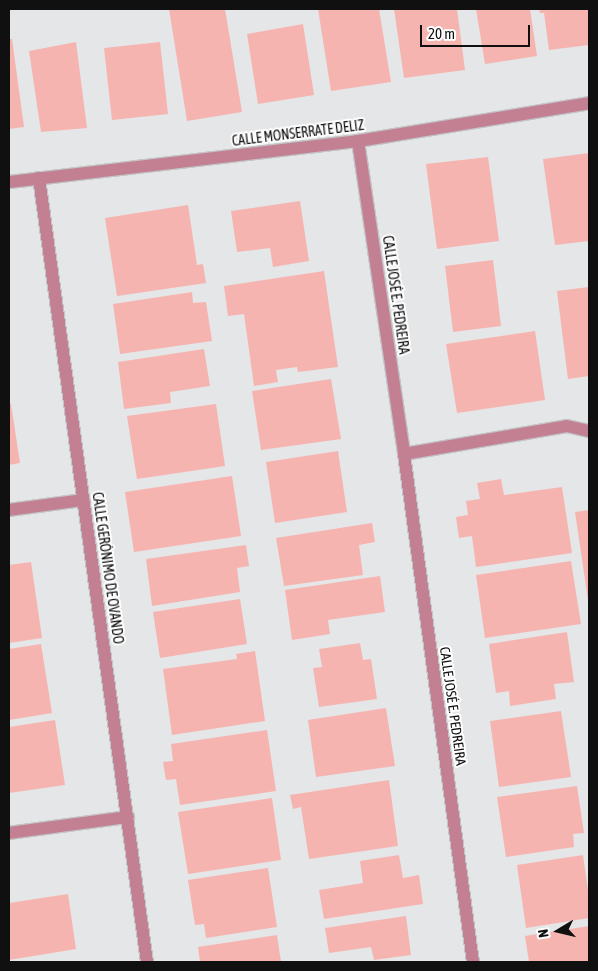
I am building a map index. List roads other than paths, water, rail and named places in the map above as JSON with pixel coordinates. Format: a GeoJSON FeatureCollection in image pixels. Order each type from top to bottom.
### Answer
{"type":"FeatureCollection","features":[{"type":"Feature","properties":{"kind":"street","name":"CALLE MONSERRATE DELIZ"},"geometry":{"type":"LineString","coordinates":[[9,182],[358,141],[589,104]]}},
{"type":"Feature","properties":{"kind":"street","name":"CALLE JOSÉ E. PEDREIRA"},"geometry":{"type":"LineString","coordinates":[[358,141],[404,454],[472,962]]}},
{"type":"Feature","properties":{"kind":"street","name":"CALLE GERÓNIMO DE OVANDO"},"geometry":{"type":"LineString","coordinates":[[40,178],[147,962]]}},
{"type":"Feature","properties":{"kind":"street"},"geometry":{"type":"LineString","coordinates":[[404,454],[567,426],[589,431]]}},
{"type":"Feature","properties":{"kind":"street"},"geometry":{"type":"LineString","coordinates":[[9,510],[83,500]]}},
{"type":"Feature","properties":{"kind":"street"},"geometry":{"type":"LineString","coordinates":[[9,833],[128,817]]}}]}
